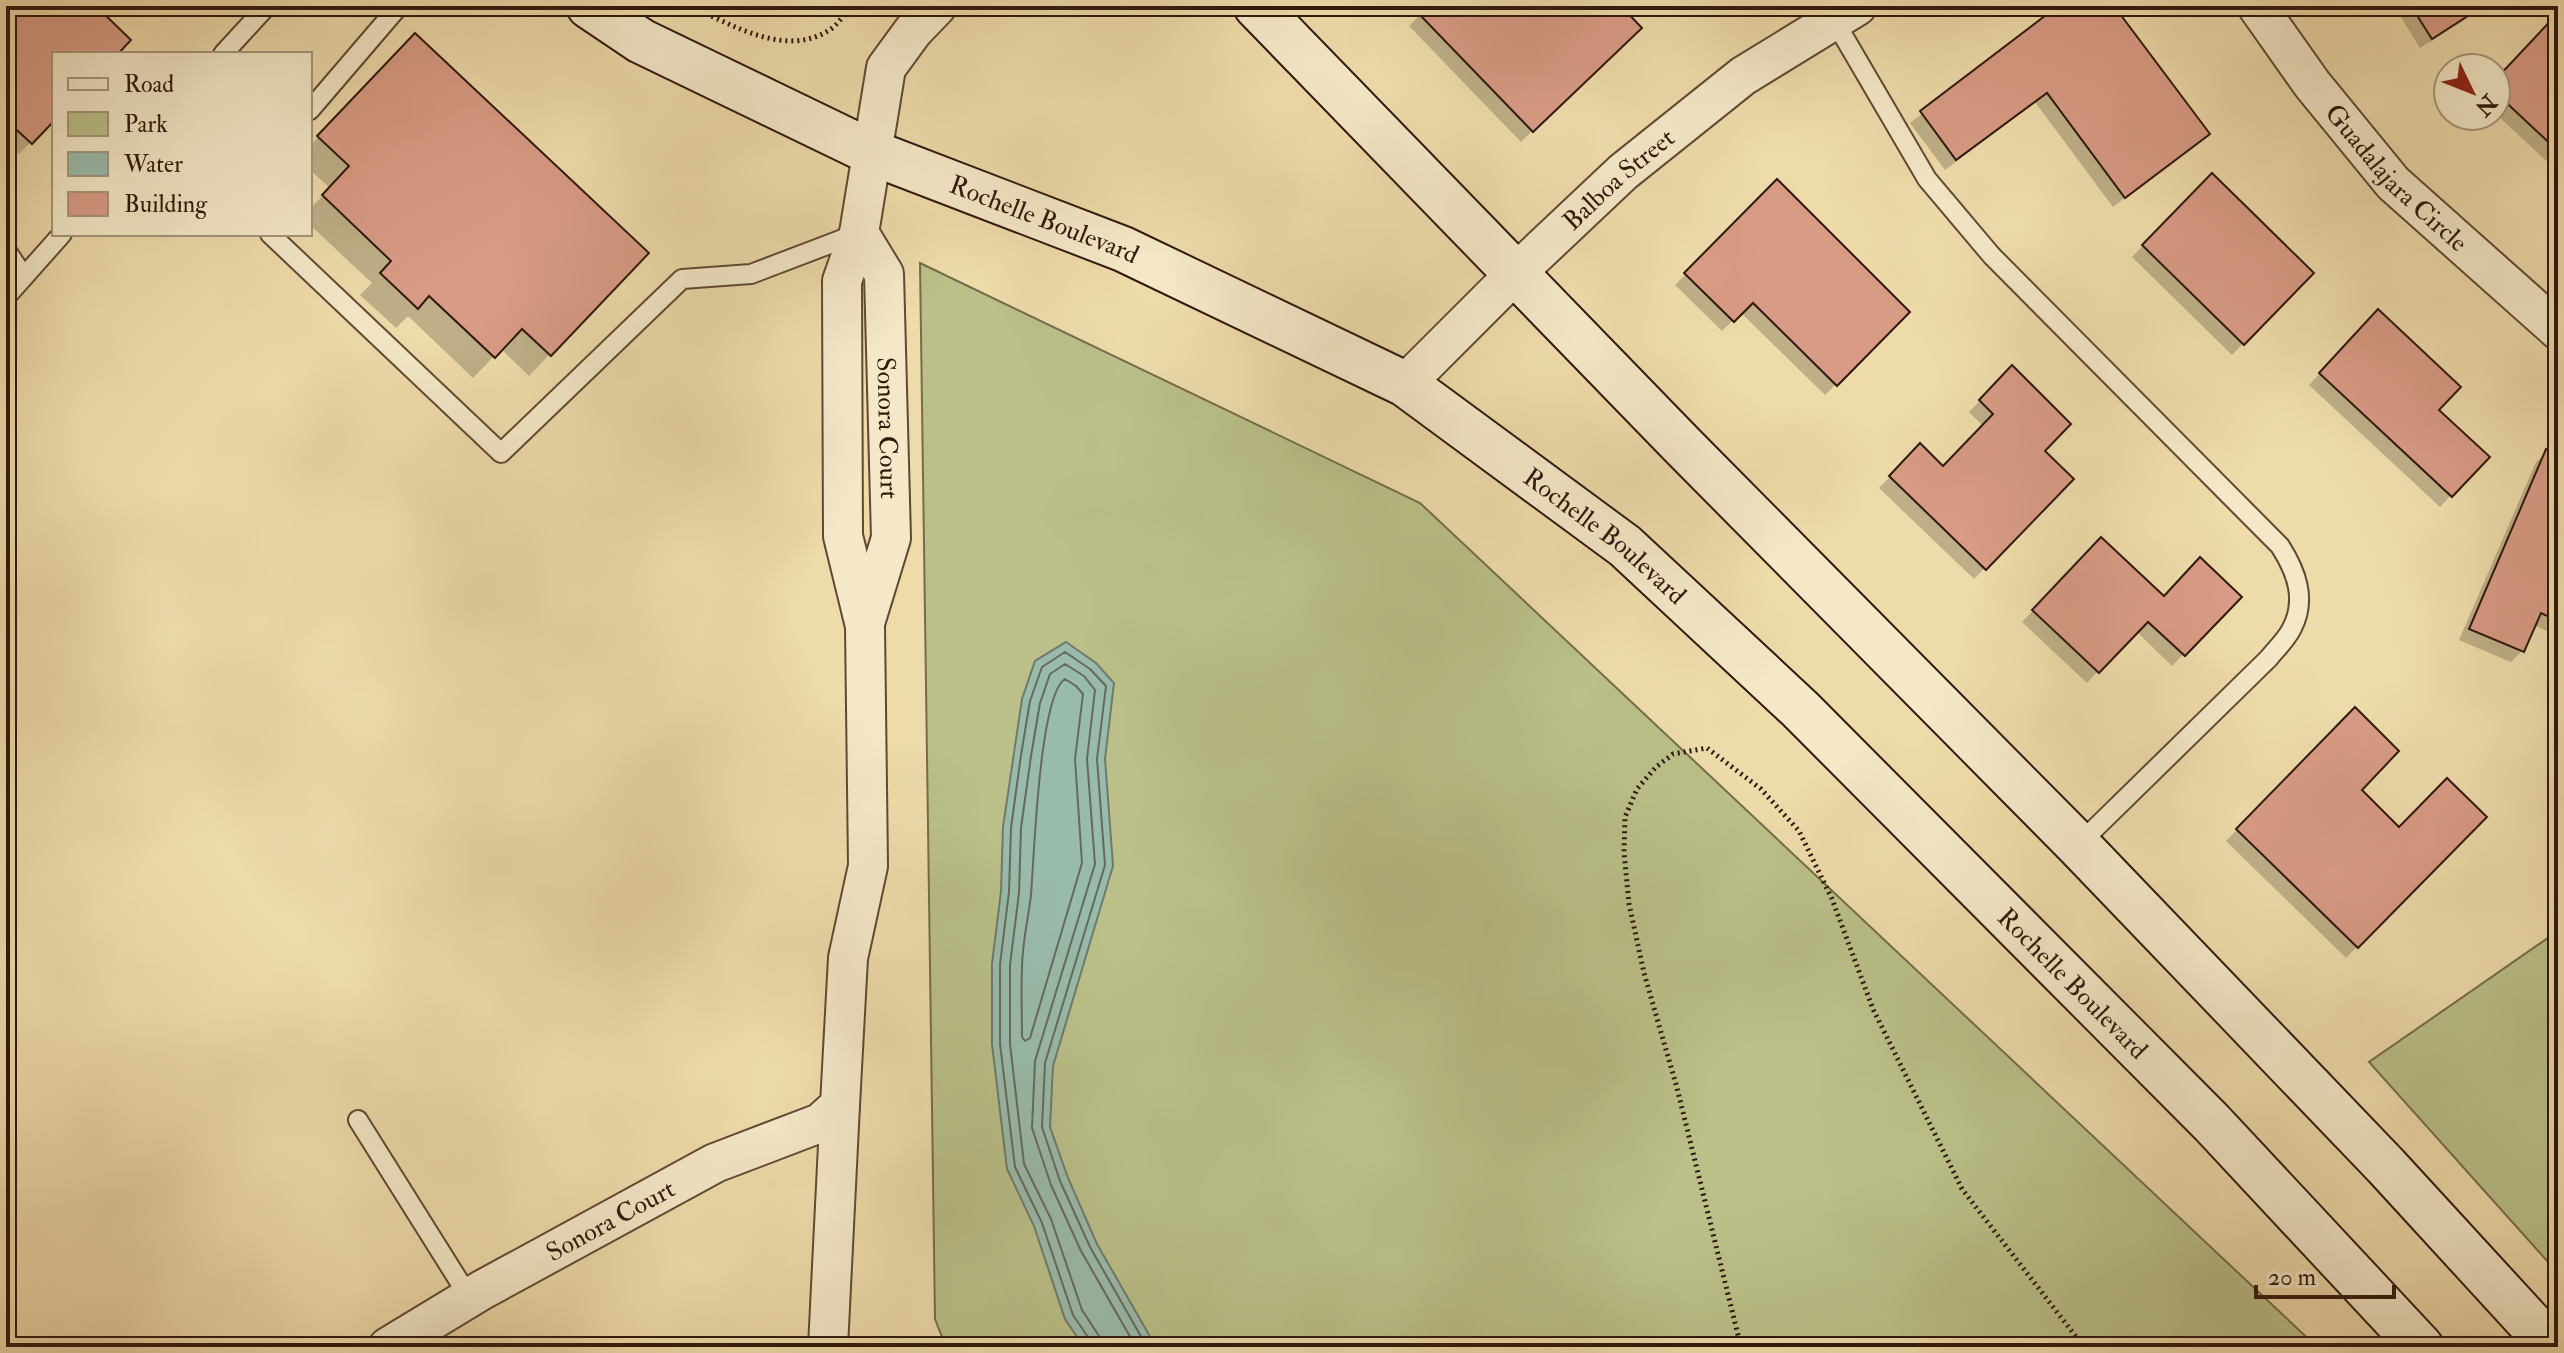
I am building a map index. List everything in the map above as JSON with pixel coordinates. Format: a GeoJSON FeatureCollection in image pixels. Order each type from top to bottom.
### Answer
{"type":"FeatureCollection","features":[{"type":"Feature","properties":{"kind":"main road","name":"Rochelle Boulevard"},"geometry":{"type":"LineString","coordinates":[[589,6],[641,41],[873,153],[1123,249],[1405,384],[1625,546],[1800,709],[2212,1123],[2421,1347]]}},
{"type":"Feature","properties":{"kind":"main road"},"geometry":{"type":"LineString","coordinates":[[1256,6],[2078,845],[2386,1166],[2552,1347]]}},
{"type":"Feature","properties":{"kind":"street","name":"Sonora Court"},"geometry":{"type":"LineString","coordinates":[[828,1347],[848,958],[868,866],[865,626],[843,536],[842,281],[859,233],[886,68],[913,31],[937,6]]}},
{"type":"Feature","properties":{"kind":"street","name":"Guadalajara Circle"},"geometry":{"type":"LineString","coordinates":[[2257,6],[2312,84],[2393,183],[2558,330]]}},
{"type":"Feature","properties":{"kind":"street","name":"Balboa Street"},"geometry":{"type":"LineString","coordinates":[[1405,384],[1623,172],[1743,76],[1846,13]]}},
{"type":"Feature","properties":{"kind":"street","name":"Sonora Court"},"geometry":{"type":"LineString","coordinates":[[388,1347],[469,1297],[715,1163],[820,1123],[840,1105]]}},
{"type":"Feature","properties":{"kind":"lane"},"geometry":{"type":"LineString","coordinates":[[225,52],[267,6]]}},
{"type":"Feature","properties":{"kind":"lane"},"geometry":{"type":"LineString","coordinates":[[312,108],[399,6]]}},
{"type":"Feature","properties":{"kind":"lane"},"geometry":{"type":"LineString","coordinates":[[1846,13],[1927,179],[1992,256],[2280,546],[2293,567],[2300,597],[2293,628],[2269,658],[2078,845]]}},
{"type":"Feature","properties":{"kind":"lane"},"geometry":{"type":"LineString","coordinates":[[272,236],[501,453],[682,279],[751,274],[859,233]]}},
{"type":"Feature","properties":{"kind":"lane"},"geometry":{"type":"LineString","coordinates":[[6,297],[60,236]]}},
{"type":"Feature","properties":{"kind":"lane"},"geometry":{"type":"LineString","coordinates":[[6,250],[24,277]]}},
{"type":"Feature","properties":{"kind":"lane"},"geometry":{"type":"LineString","coordinates":[[358,1120],[469,1297]]}},
{"type":"Feature","properties":{"kind":"path"},"geometry":{"type":"LineString","coordinates":[[690,6],[767,39],[805,42],[832,28],[852,6]]}},
{"type":"Feature","properties":{"kind":"path"},"geometry":{"type":"LineString","coordinates":[[1741,1347],[1677,1088],[1644,973],[1629,904],[1624,852],[1625,817],[1637,789],[1656,767],[1673,754],[1707,748],[1761,789],[1799,831],[1832,899],[1873,1009],[1962,1189],[2084,1347]]}},
{"type":"Feature","properties":{"kind":"green space"},"geometry":{"type":"Polygon","coordinates":[[[920,263],[1420,503],[2317,1347],[946,1347],[935,1319],[920,263]]]}},
{"type":"Feature","properties":{"kind":"green space"},"geometry":{"type":"Polygon","coordinates":[[[2558,931],[2558,1273],[2369,1062],[2558,931]]]}},
{"type":"Feature","properties":{"kind":"water"},"geometry":{"type":"Polygon","coordinates":[[[1066,642],[1096,663],[1114,683],[1105,759],[1113,866],[1053,1066],[1050,1127],[1097,1244],[1156,1347],[1084,1347],[1065,1319],[1034,1226],[1007,1169],[992,1044],[992,964],[1001,891],[1003,827],[1022,699],[1035,661],[1066,642]]]}},
{"type":"Feature","properties":{"kind":"building"},"geometry":{"type":"Polygon","coordinates":[[[12,6],[96,6],[131,40],[120,52],[52,52],[52,123],[32,144],[6,120],[6,13],[12,6]]]}},
{"type":"Feature","properties":{"kind":"building"},"geometry":{"type":"Polygon","coordinates":[[[1427,6],[1621,6],[1642,28],[1533,132],[1419,14],[1427,6]]]}},
{"type":"Feature","properties":{"kind":"building"},"geometry":{"type":"Polygon","coordinates":[[[2058,6],[2114,6],[2210,134],[2125,198],[2047,93],[1956,160],[1920,111],[2058,6]]]}},
{"type":"Feature","properties":{"kind":"building"},"geometry":{"type":"Polygon","coordinates":[[[2411,6],[2478,6],[2480,8],[2432,39],[2411,6]]]}},
{"type":"Feature","properties":{"kind":"building"},"geometry":{"type":"Polygon","coordinates":[[[2558,16],[2558,151],[2512,108],[2512,62],[2558,16]]]}},
{"type":"Feature","properties":{"kind":"building"},"geometry":{"type":"Polygon","coordinates":[[[415,33],[649,253],[551,356],[522,329],[495,358],[429,296],[418,309],[380,273],[391,261],[322,195],[349,166],[317,136],[415,33]]]}},
{"type":"Feature","properties":{"kind":"building"},"geometry":{"type":"Polygon","coordinates":[[[2212,173],[2314,273],[2244,345],[2142,245],[2212,173]]]}},
{"type":"Feature","properties":{"kind":"building"},"geometry":{"type":"Polygon","coordinates":[[[1777,179],[1910,312],[1837,386],[1753,303],[1734,322],[1684,273],[1777,179]]]}},
{"type":"Feature","properties":{"kind":"building"},"geometry":{"type":"Polygon","coordinates":[[[2378,309],[2461,387],[2439,410],[2490,457],[2452,497],[2319,373],[2378,309]]]}},
{"type":"Feature","properties":{"kind":"building"},"geometry":{"type":"Polygon","coordinates":[[[2012,365],[2071,424],[2045,451],[2074,479],[1986,570],[1889,476],[1920,443],[1943,466],[1993,414],[1979,400],[2012,365]]]}},
{"type":"Feature","properties":{"kind":"building"},"geometry":{"type":"Polygon","coordinates":[[[2546,449],[2558,454],[2558,621],[2541,613],[2524,652],[2469,629],[2546,449]]]}},
{"type":"Feature","properties":{"kind":"building"},"geometry":{"type":"Polygon","coordinates":[[[2101,537],[2164,596],[2200,557],[2242,597],[2185,656],[2148,622],[2099,673],[2032,610],[2101,537]]]}},
{"type":"Feature","properties":{"kind":"building"},"geometry":{"type":"Polygon","coordinates":[[[2355,707],[2399,751],[2362,790],[2399,827],[2447,778],[2487,817],[2358,948],[2236,829],[2355,707]]]}}]}
